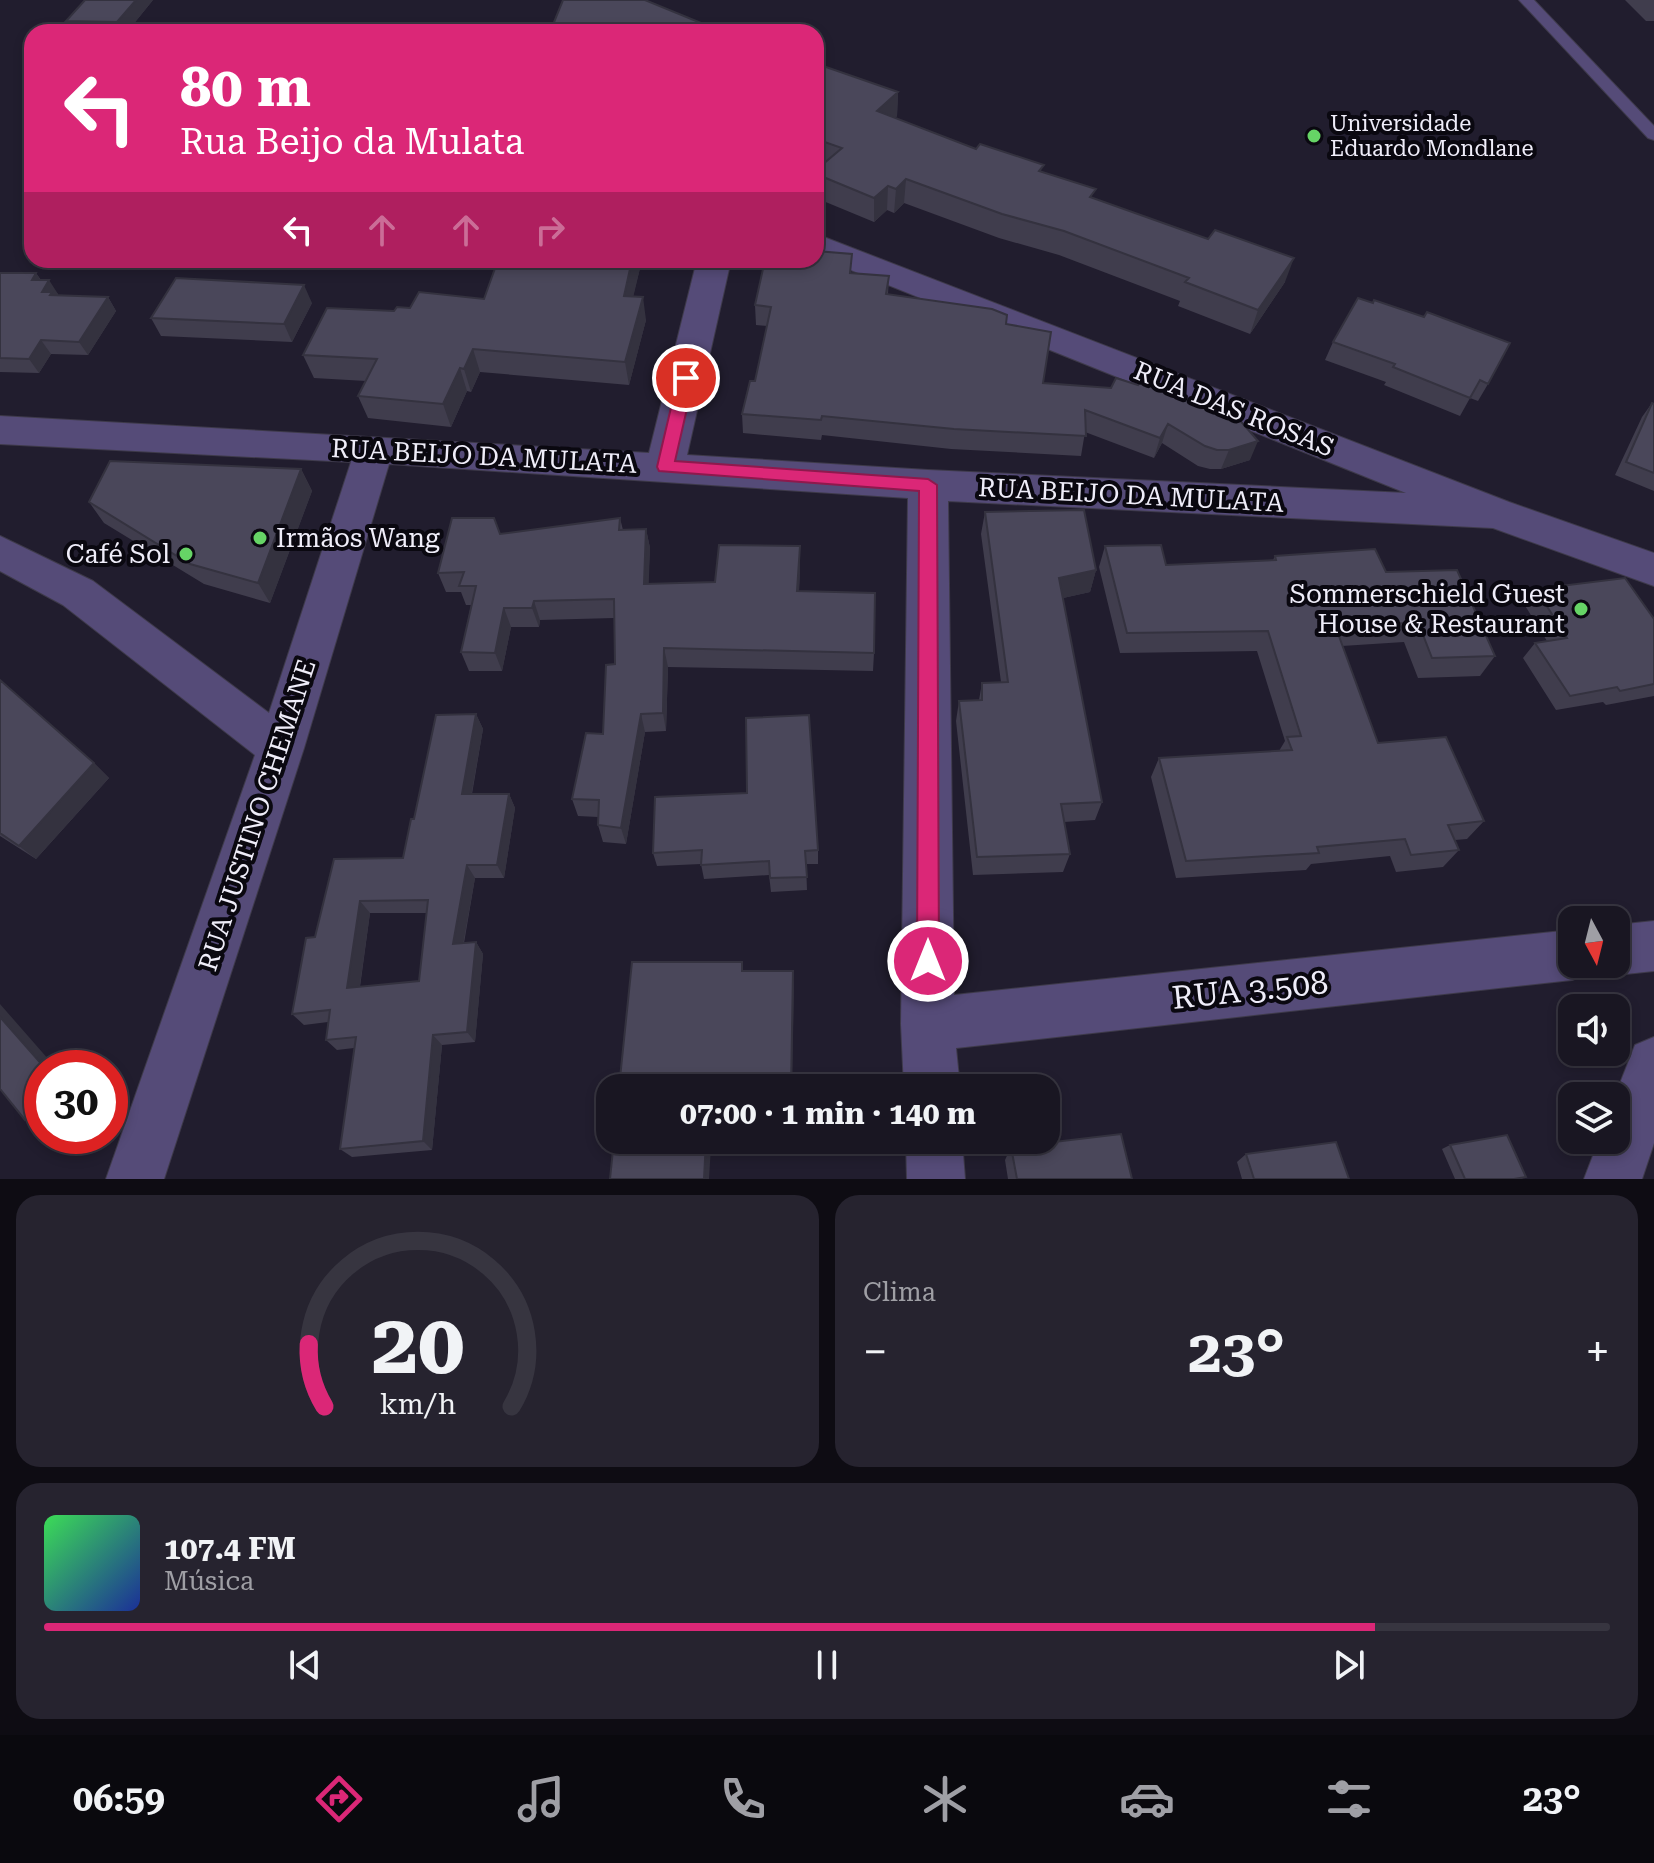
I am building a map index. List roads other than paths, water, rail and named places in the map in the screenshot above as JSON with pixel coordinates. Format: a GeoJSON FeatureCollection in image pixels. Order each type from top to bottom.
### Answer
{"type":"FeatureCollection","features":[{"type":"Feature","properties":{"kind":"street","name":"RUA DAS ROSAS"},"geometry":{"type":"LineString","coordinates":[[824,247],[1495,513],[1654,570]]}},
{"type":"Feature","properties":{"kind":"street"},"geometry":{"type":"LineString","coordinates":[[665,467],[712,268]]}},
{"type":"Feature","properties":{"kind":"street","name":"RUA BEIJO DA MULATA"},"geometry":{"type":"LineString","coordinates":[[0,430],[374,449],[928,485],[1495,513]]}},
{"type":"Feature","properties":{"kind":"street","name":"RUA JUSTINO CHEMANE"},"geometry":{"type":"LineString","coordinates":[[135,1179],[281,748],[374,449]]}},
{"type":"Feature","properties":{"kind":"street"},"geometry":{"type":"LineString","coordinates":[[928,485],[928,1024],[931,1074]]}},
{"type":"Feature","properties":{"kind":"street"},"geometry":{"type":"LineString","coordinates":[[0,552],[78,593],[281,748]]}},
{"type":"Feature","properties":{"kind":"street"},"geometry":{"type":"LineString","coordinates":[[1630,949],[1654,946]]}},
{"type":"Feature","properties":{"kind":"street","name":"RUA 3.508"},"geometry":{"type":"LineString","coordinates":[[928,1024],[1558,956]]}},
{"type":"Feature","properties":{"kind":"street"},"geometry":{"type":"LineString","coordinates":[[1613,1179],[1654,1064]]}},
{"type":"Feature","properties":{"kind":"street"},"geometry":{"type":"LineString","coordinates":[[935,1154],[936,1179]]}},
{"type":"Feature","properties":{"kind":"lane"},"geometry":{"type":"LineString","coordinates":[[1526,0],[1654,135]]}},
{"type":"Feature","properties":{"kind":"lane"},"geometry":{"type":"LineString","coordinates":[[1627,104],[1654,112]]}},
{"type":"Feature","properties":{"kind":"place","name":"Universidade Eduardo Mondlane"},"geometry":{"type":"Point","coordinates":[1314,136]}},
{"type":"Feature","properties":{"kind":"place","name":"Irmãos Wang"},"geometry":{"type":"Point","coordinates":[260,538]}},
{"type":"Feature","properties":{"kind":"place","name":"Café Sol"},"geometry":{"type":"Point","coordinates":[186,554]}},
{"type":"Feature","properties":{"kind":"place","name":"Sommerschield Guest House & Restaurant"},"geometry":{"type":"Point","coordinates":[1581,609]}}]}
